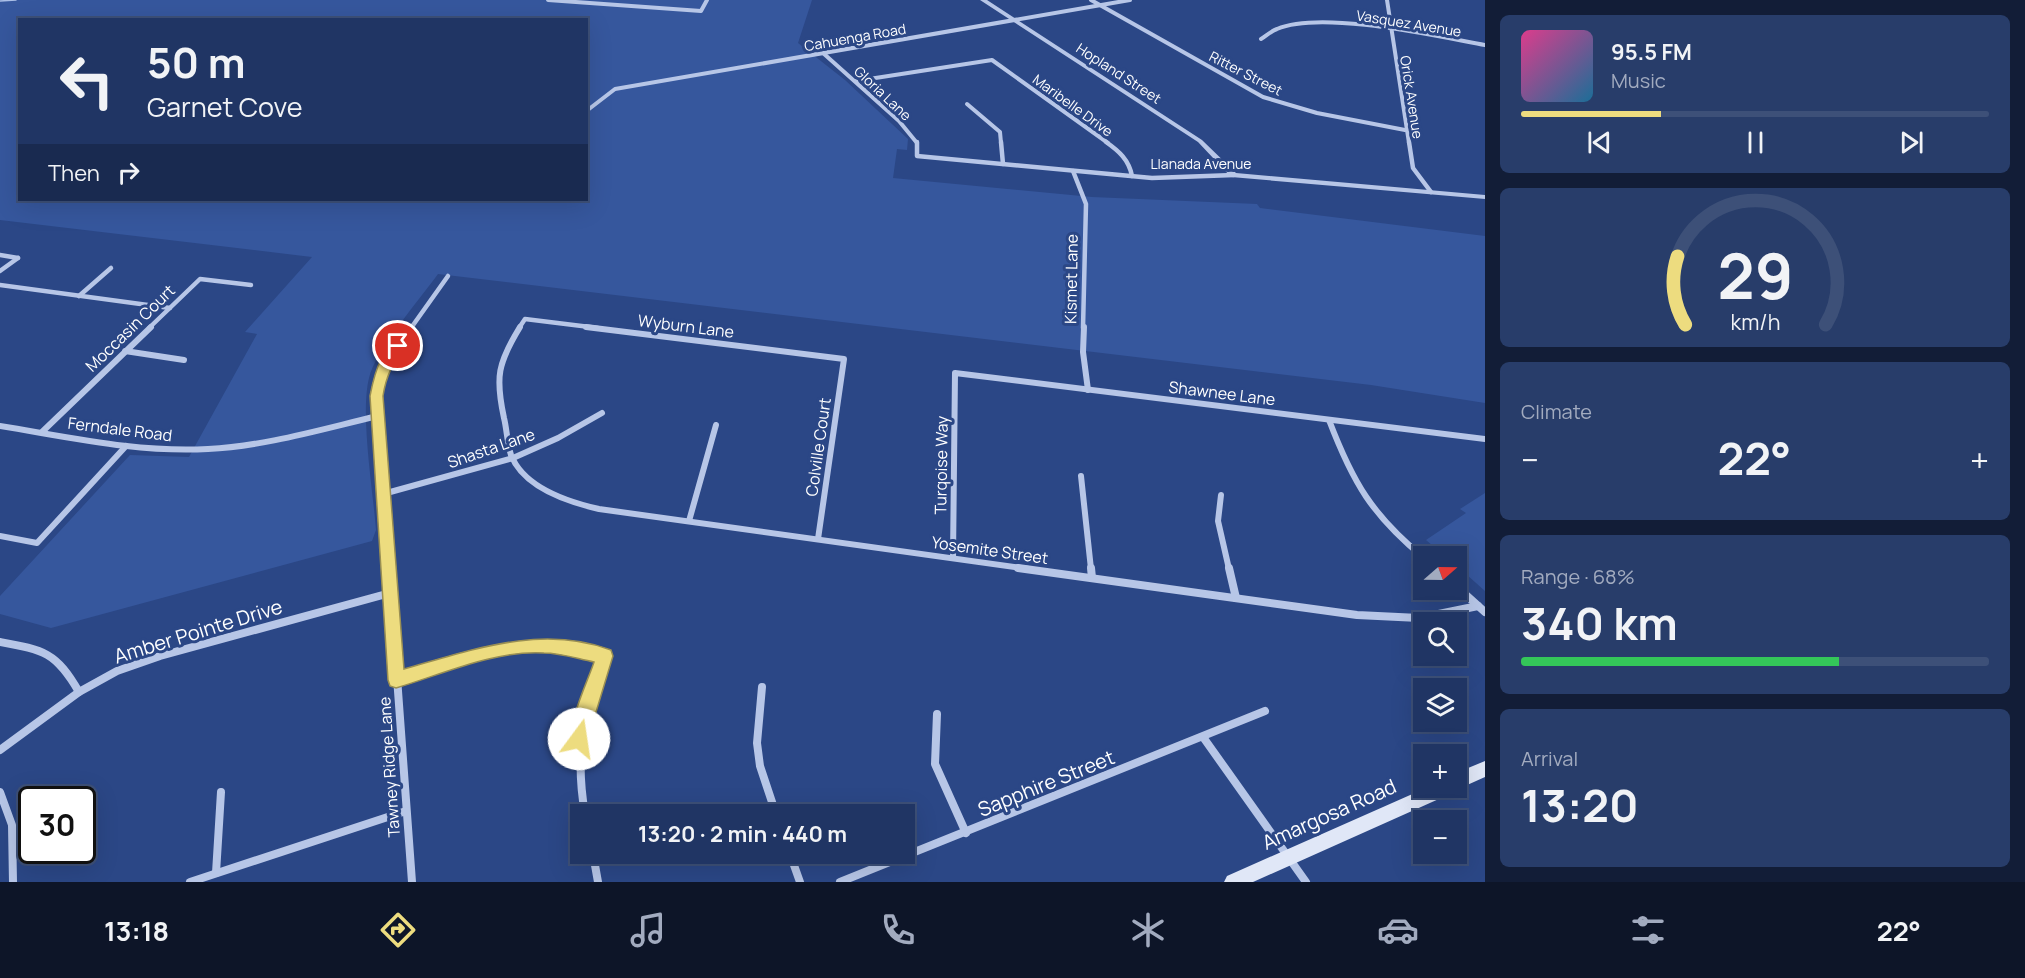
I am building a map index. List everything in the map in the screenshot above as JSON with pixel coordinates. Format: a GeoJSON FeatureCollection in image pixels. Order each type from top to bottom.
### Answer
{"type":"FeatureCollection","features":[{"type":"Feature","properties":{"kind":"main road"},"geometry":{"type":"LineString","coordinates":[[1467,777],[1485,769]]}},
{"type":"Feature","properties":{"kind":"main road","name":"Amargosa Road"},"geometry":{"type":"LineString","coordinates":[[1233,882],[1422,798]]}},
{"type":"Feature","properties":{"kind":"street"},"geometry":{"type":"LineString","coordinates":[[548,0],[701,11],[707,0]]}},
{"type":"Feature","properties":{"kind":"street","name":"Hopland Street"},"geometry":{"type":"LineString","coordinates":[[983,0],[1200,141],[1234,175]]}},
{"type":"Feature","properties":{"kind":"street","name":"Ritter Street"},"geometry":{"type":"LineString","coordinates":[[1091,0],[1263,97],[1317,113],[1406,130]]}},
{"type":"Feature","properties":{"kind":"street","name":"Cahuenga Road"},"geometry":{"type":"LineString","coordinates":[[589,109],[615,89],[1130,0]]}},
{"type":"Feature","properties":{"kind":"street","name":"Orick Avenue"},"geometry":{"type":"LineString","coordinates":[[1387,0],[1413,168],[1431,192]]}},
{"type":"Feature","properties":{"kind":"street","name":"Vasquez Avenue"},"geometry":{"type":"LineString","coordinates":[[1261,39],[1272,29],[1306,23],[1339,23],[1485,45]]}},
{"type":"Feature","properties":{"kind":"street","name":"Gloria Lane"},"geometry":{"type":"LineString","coordinates":[[823,53],[911,134],[917,142],[916,156]]}},
{"type":"Feature","properties":{"kind":"street","name":"Maribelle Drive"},"geometry":{"type":"LineString","coordinates":[[856,81],[992,60],[1118,150],[1130,165],[1132,176]]}},
{"type":"Feature","properties":{"kind":"street"},"geometry":{"type":"LineString","coordinates":[[967,104],[1000,132],[1003,164]]}},
{"type":"Feature","properties":{"kind":"street","name":"Llanada Avenue"},"geometry":{"type":"LineString","coordinates":[[916,156],[1132,176],[1234,175],[1485,196]]}},
{"type":"Feature","properties":{"kind":"street","name":"Kismet Lane"},"geometry":{"type":"LineString","coordinates":[[1072,171],[1086,204],[1083,352],[1088,390]]}},
{"type":"Feature","properties":{"kind":"street"},"geometry":{"type":"LineString","coordinates":[[0,255],[18,258],[0,271]]}},
{"type":"Feature","properties":{"kind":"street"},"geometry":{"type":"LineString","coordinates":[[79,296],[111,268]]}},
{"type":"Feature","properties":{"kind":"street","name":"Tawney Ridge Lane"},"geometry":{"type":"LineString","coordinates":[[412,882],[383,494],[378,416],[379,380],[386,364],[448,276]]}},
{"type":"Feature","properties":{"kind":"street","name":"Moccasin Court"},"geometry":{"type":"LineString","coordinates":[[42,432],[200,279],[251,285]]}},
{"type":"Feature","properties":{"kind":"street"},"geometry":{"type":"LineString","coordinates":[[0,285],[170,308]]}},
{"type":"Feature","properties":{"kind":"street","name":"Wyburn Lane"},"geometry":{"type":"LineString","coordinates":[[513,458],[499,395],[498,373],[503,357],[525,319],[844,359]]}},
{"type":"Feature","properties":{"kind":"street"},"geometry":{"type":"LineString","coordinates":[[126,351],[184,360]]}},
{"type":"Feature","properties":{"kind":"street","name":"Colville Court"},"geometry":{"type":"LineString","coordinates":[[818,539],[844,359]]}},
{"type":"Feature","properties":{"kind":"street","name":"Shawnee Lane"},"geometry":{"type":"LineString","coordinates":[[956,373],[1485,439]]}},
{"type":"Feature","properties":{"kind":"street","name":"Turqoise Way"},"geometry":{"type":"LineString","coordinates":[[953,558],[956,373]]}},
{"type":"Feature","properties":{"kind":"street","name":"Shasta Lane"},"geometry":{"type":"LineString","coordinates":[[383,494],[513,458],[558,438],[602,413]]}},
{"type":"Feature","properties":{"kind":"street","name":"Ferndale Road"},"geometry":{"type":"LineString","coordinates":[[0,426],[126,446],[163,449],[230,447],[378,416]]}},
{"type":"Feature","properties":{"kind":"street"},"geometry":{"type":"LineString","coordinates":[[1329,420],[1347,471],[1359,493],[1389,529],[1413,549]]}},
{"type":"Feature","properties":{"kind":"street"},"geometry":{"type":"LineString","coordinates":[[689,521],[716,425]]}},
{"type":"Feature","properties":{"kind":"street"},"geometry":{"type":"LineString","coordinates":[[0,536],[37,543],[126,446]]}},
{"type":"Feature","properties":{"kind":"street","name":"Yosemite Street"},"geometry":{"type":"LineString","coordinates":[[513,458],[542,487],[581,505],[1390,618],[1442,615],[1478,606]]}},
{"type":"Feature","properties":{"kind":"street"},"geometry":{"type":"LineString","coordinates":[[1081,476],[1092,578]]}},
{"type":"Feature","properties":{"kind":"street"},"geometry":{"type":"LineString","coordinates":[[1221,495],[1218,520],[1236,598]]}},
{"type":"Feature","properties":{"kind":"street","name":"Amber Pointe Drive"},"geometry":{"type":"LineString","coordinates":[[0,750],[79,692],[117,671],[160,656],[390,593]]}},
{"type":"Feature","properties":{"kind":"street"},"geometry":{"type":"LineString","coordinates":[[1467,596],[1485,612]]}},
{"type":"Feature","properties":{"kind":"street"},"geometry":{"type":"LineString","coordinates":[[0,642],[45,650],[62,661],[79,692]]}},
{"type":"Feature","properties":{"kind":"street"},"geometry":{"type":"LineString","coordinates":[[396,680],[496,651],[525,646],[544,645],[605,656],[582,723],[577,754],[583,804]]}},
{"type":"Feature","properties":{"kind":"street"},"geometry":{"type":"LineString","coordinates":[[762,687],[757,743],[760,766],[773,804]]}},
{"type":"Feature","properties":{"kind":"street","name":"Sapphire Street"},"geometry":{"type":"LineString","coordinates":[[840,882],[1264,711]]}},
{"type":"Feature","properties":{"kind":"street"},"geometry":{"type":"LineString","coordinates":[[937,714],[935,764],[966,833]]}},
{"type":"Feature","properties":{"kind":"street"},"geometry":{"type":"LineString","coordinates":[[1203,737],[1306,882]]}},
{"type":"Feature","properties":{"kind":"street"},"geometry":{"type":"LineString","coordinates":[[0,792],[12,825],[13,882]]}},
{"type":"Feature","properties":{"kind":"street"},"geometry":{"type":"LineString","coordinates":[[216,873],[221,792]]}},
{"type":"Feature","properties":{"kind":"street"},"geometry":{"type":"LineString","coordinates":[[190,882],[406,811]]}},
{"type":"Feature","properties":{"kind":"street"},"geometry":{"type":"LineString","coordinates":[[594,864],[598,882]]}},
{"type":"Feature","properties":{"kind":"street"},"geometry":{"type":"LineString","coordinates":[[794,864],[800,882]]}},
{"type":"Feature","properties":{"kind":"shaded area"},"geometry":{"type":"Polygon","coordinates":[[[0,0],[812,0],[798,43],[845,80],[908,139],[907,150],[897,149],[893,178],[1092,197],[1257,204],[1260,208],[1485,236],[1485,403],[1371,385],[438,274],[389,340],[369,378],[366,432],[376,530],[372,541],[51,628],[0,614],[0,596],[130,455],[189,457],[257,334],[245,332],[312,257],[0,220],[0,0]]]}},
{"type":"Feature","properties":{"kind":"shaded area"},"geometry":{"type":"Polygon","coordinates":[[[1485,493],[1485,591],[1467,575],[1467,546],[1433,546],[1426,540],[1466,513],[1460,509],[1485,493]]]}},
{"type":"Feature","properties":{"kind":"waterway"},"geometry":{"type":"LineString","coordinates":[[0,1],[16,0]]}},
{"type":"Feature","properties":{"kind":"route"},"geometry":{"type":"LineString","coordinates":[[398,346],[386,364],[379,380],[376,396],[396,680],[496,651],[525,646],[544,645],[605,656],[582,723],[579,739]]}}]}
